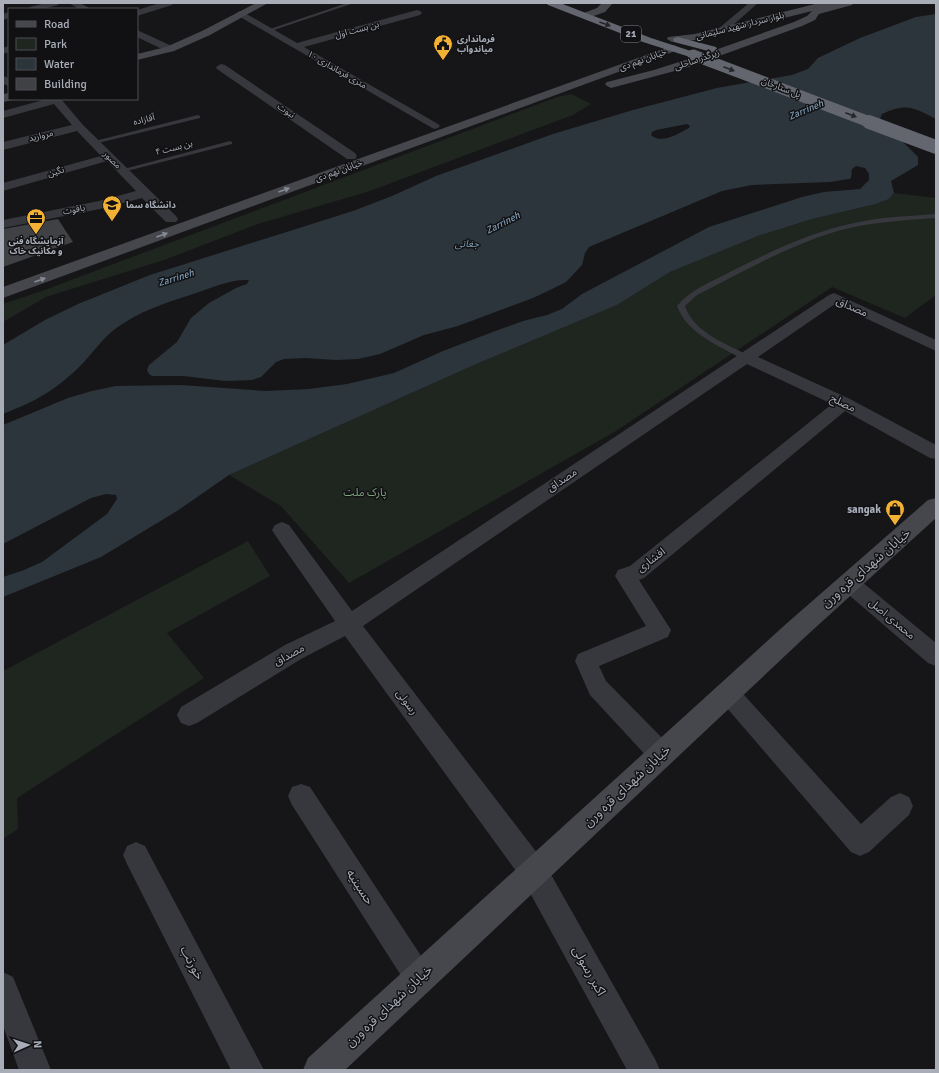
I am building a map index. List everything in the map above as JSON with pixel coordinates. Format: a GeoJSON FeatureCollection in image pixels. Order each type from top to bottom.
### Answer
{"type":"FeatureCollection","features":[{"type":"Feature","properties":{"kind":"highway","name":"21"},"geometry":{"type":"LineString","coordinates":[[550,3],[647,40],[673,43]]}},
{"type":"Feature","properties":{"kind":"highway","name":"21"},"geometry":{"type":"LineString","coordinates":[[585,4],[605,6],[614,16],[673,43],[696,50],[712,49],[742,60]]}},
{"type":"Feature","properties":{"kind":"highway","name":"پل ستارخان"},"geometry":{"type":"LineString","coordinates":[[696,50],[936,147]]}},
{"type":"Feature","properties":{"kind":"main road"},"geometry":{"type":"LineString","coordinates":[[138,57],[170,49],[206,33],[263,3]]}},
{"type":"Feature","properties":{"kind":"main road","name":"بلوار سردار شهید سلیمانی"},"geometry":{"type":"LineString","coordinates":[[696,50],[711,39],[831,3]]}},
{"type":"Feature","properties":{"kind":"main road","name":"بلوار سردار شهید سلیمانی"},"geometry":{"type":"LineString","coordinates":[[673,43],[725,27],[751,26],[816,12],[849,3]]}},
{"type":"Feature","properties":{"kind":"main road"},"geometry":{"type":"LineString","coordinates":[[569,10],[585,4]]}},
{"type":"Feature","properties":{"kind":"main road"},"geometry":{"type":"LineString","coordinates":[[585,16],[605,6]]}},
{"type":"Feature","properties":{"kind":"main road","name":"زیرگذر ساحلی"},"geometry":{"type":"LineString","coordinates":[[566,82],[584,86],[601,85],[654,74],[687,64],[798,24],[811,18],[816,12]]}},
{"type":"Feature","properties":{"kind":"main road","name":"خیابان نهم دی"},"geometry":{"type":"LineString","coordinates":[[3,293],[351,156],[434,126],[566,82],[641,51],[647,40]]}},
{"type":"Feature","properties":{"kind":"main road","name":"خیابان نهم دی"},"geometry":{"type":"LineString","coordinates":[[25,271],[176,224],[673,43]]}},
{"type":"Feature","properties":{"kind":"main road","name":"خیابان شهدای قره ورن"},"geometry":{"type":"LineString","coordinates":[[320,1070],[661,754],[936,506]]}},
{"type":"Feature","properties":{"kind":"street"},"geometry":{"type":"LineString","coordinates":[[37,8],[55,3]]}},
{"type":"Feature","properties":{"kind":"street"},"geometry":{"type":"LineString","coordinates":[[73,3],[84,8]]}},
{"type":"Feature","properties":{"kind":"street"},"geometry":{"type":"LineString","coordinates":[[138,13],[169,3]]}},
{"type":"Feature","properties":{"kind":"street"},"geometry":{"type":"LineString","coordinates":[[725,27],[754,3]]}},
{"type":"Feature","properties":{"kind":"street","name":"۱۰ متری فرمانداری"},"geometry":{"type":"LineString","coordinates":[[240,14],[434,126]]}},
{"type":"Feature","properties":{"kind":"street","name":"بن بست اول"},"geometry":{"type":"LineString","coordinates":[[296,46],[417,14]]}},
{"type":"Feature","properties":{"kind":"street"},"geometry":{"type":"LineString","coordinates":[[138,33],[170,49]]}},
{"type":"Feature","properties":{"kind":"street","name":"نبوت"},"geometry":{"type":"LineString","coordinates":[[221,67],[351,156]]}},
{"type":"Feature","properties":{"kind":"street"},"geometry":{"type":"LineString","coordinates":[[3,115],[52,100]]}},
{"type":"Feature","properties":{"kind":"street","name":"مصور"},"geometry":{"type":"LineString","coordinates":[[56,100],[79,127],[176,224]]}},
{"type":"Feature","properties":{"kind":"street","name":"مروارید"},"geometry":{"type":"LineString","coordinates":[[3,146],[79,127]]}},
{"type":"Feature","properties":{"kind":"street","name":"نگین"},"geometry":{"type":"LineString","coordinates":[[3,187],[109,157]]}},
{"type":"Feature","properties":{"kind":"street","name":"یاقوت"},"geometry":{"type":"LineString","coordinates":[[3,224],[100,205],[145,192]]}},
{"type":"Feature","properties":{"kind":"street","name":"مصداق"},"geometry":{"type":"LineString","coordinates":[[189,715],[293,652],[349,624],[617,443],[747,358],[834,298],[936,346]]}},
{"type":"Feature","properties":{"kind":"street","name":"مصلح"},"geometry":{"type":"LineString","coordinates":[[747,358],[844,403],[936,453]]}},
{"type":"Feature","properties":{"kind":"street","name":"افشاری"},"geometry":{"type":"LineString","coordinates":[[661,754],[598,688],[586,661],[660,630],[625,576],[637,572],[844,403]]}},
{"type":"Feature","properties":{"kind":"street","name":"رسولی"},"geometry":{"type":"LineString","coordinates":[[282,530],[349,624],[534,872]]}},
{"type":"Feature","properties":{"kind":"street","name":"محمدی اصل"},"geometry":{"type":"LineString","coordinates":[[849,583],[936,656]]}},
{"type":"Feature","properties":{"kind":"street"},"geometry":{"type":"LineString","coordinates":[[728,693],[860,843],[900,806]]}},
{"type":"Feature","properties":{"kind":"street","name":"حسینیه"},"geometry":{"type":"LineString","coordinates":[[301,796],[420,978]]}},
{"type":"Feature","properties":{"kind":"street","name":"خورتب"},"geometry":{"type":"LineString","coordinates":[[136,855],[248,1070]]}},
{"type":"Feature","properties":{"kind":"street","name":"اکبر رسولی"},"geometry":{"type":"LineString","coordinates":[[534,872],[644,1070]]}},
{"type":"Feature","properties":{"kind":"street"},"geometry":{"type":"LineString","coordinates":[[3,987],[35,1070]]}},
{"type":"Feature","properties":{"kind":"lane"},"geometry":{"type":"LineString","coordinates":[[268,30],[352,3]]}},
{"type":"Feature","properties":{"kind":"lane","name":"آقازاده"},"geometry":{"type":"LineString","coordinates":[[94,142],[198,117]]}},
{"type":"Feature","properties":{"kind":"lane","name":"بن بست ۴"},"geometry":{"type":"LineString","coordinates":[[122,170],[230,143]]}},
{"type":"Feature","properties":{"kind":"lane"},"geometry":{"type":"LineString","coordinates":[[747,358],[699,330],[682,312],[681,306],[694,293],[803,240],[843,227],[885,220],[936,216]]}},
{"type":"Feature","properties":{"kind":"green space"},"geometry":{"type":"Polygon","coordinates":[[[571,94],[591,104],[573,115],[370,191],[258,224],[164,260],[46,297],[3,322],[3,304],[42,291],[557,97],[571,94]]]}},
{"type":"Feature","properties":{"kind":"green space","name":"پارک ملت"},"geometry":{"type":"Polygon","coordinates":[[[894,193],[936,198],[936,295],[905,318],[832,287],[616,431],[349,583],[281,506],[229,475],[474,365],[617,305],[670,272],[758,236],[812,219],[876,204],[889,199],[894,193]]]}},
{"type":"Feature","properties":{"kind":"green space"},"geometry":{"type":"Polygon","coordinates":[[[248,541],[270,576],[167,633],[204,678],[17,798],[18,829],[3,839],[3,671],[248,541]]]}},
{"type":"Feature","properties":{"kind":"water","name":"جغاتی"},"geometry":{"type":"Polygon","coordinates":[[[936,14],[936,119],[915,109],[909,108],[897,108],[882,114],[880,119],[918,157],[918,165],[891,181],[894,193],[889,199],[876,204],[812,219],[758,236],[670,272],[617,305],[474,365],[229,475],[177,511],[101,557],[3,597],[3,577],[42,562],[107,514],[117,499],[116,495],[106,494],[91,498],[3,544],[3,425],[68,398],[116,386],[181,385],[266,391],[309,389],[347,384],[394,373],[443,351],[490,333],[562,309],[582,294],[709,227],[802,197],[824,192],[860,189],[869,180],[869,174],[865,168],[856,166],[852,169],[851,178],[849,179],[830,182],[752,185],[722,191],[589,247],[585,253],[582,265],[566,282],[533,298],[458,326],[424,335],[380,354],[358,359],[284,359],[276,362],[261,377],[252,380],[226,381],[183,376],[152,376],[147,370],[149,365],[177,342],[191,318],[209,303],[236,288],[247,284],[249,280],[229,282],[215,286],[164,304],[134,317],[103,340],[84,362],[66,379],[37,399],[3,414],[3,345],[45,320],[78,304],[150,275],[353,211],[392,196],[436,176],[553,134],[633,110],[717,88],[792,75],[808,69],[818,58],[860,38],[916,17],[936,14]],[[687,124],[656,130],[652,132],[651,135],[660,139],[670,137],[680,133],[690,126],[687,124]]]}},
{"type":"Feature","properties":{"kind":"building","name":"آزمایشگاه فنی و مکانیک خاک"},"geometry":{"type":"Polygon","coordinates":[[[58,219],[73,242],[3,267],[3,229],[58,219]]]}},
{"type":"Feature","properties":{"kind":"place","name":"فرمانداری میاندوآب"},"geometry":{"type":"Point","coordinates":[443,61]}},
{"type":"Feature","properties":{"kind":"place","name":"دانشگاه سما"},"geometry":{"type":"Point","coordinates":[112,222]}},
{"type":"Feature","properties":{"kind":"place","name":"آزمایشگاه فنی و مکانیک خاک"},"geometry":{"type":"Point","coordinates":[36,235]}},
{"type":"Feature","properties":{"kind":"place","name":"sangak"},"geometry":{"type":"Point","coordinates":[895,526]}},
{"type":"Feature","properties":{"kind":"water label","name":"Zarrineh"},"geometry":{"type":"Point","coordinates":[806,110]}},
{"type":"Feature","properties":{"kind":"water label","name":"Zarrineh"},"geometry":{"type":"Point","coordinates":[503,223]}},
{"type":"Feature","properties":{"kind":"water label","name":"Zarrineh"},"geometry":{"type":"Point","coordinates":[176,278]}}]}
